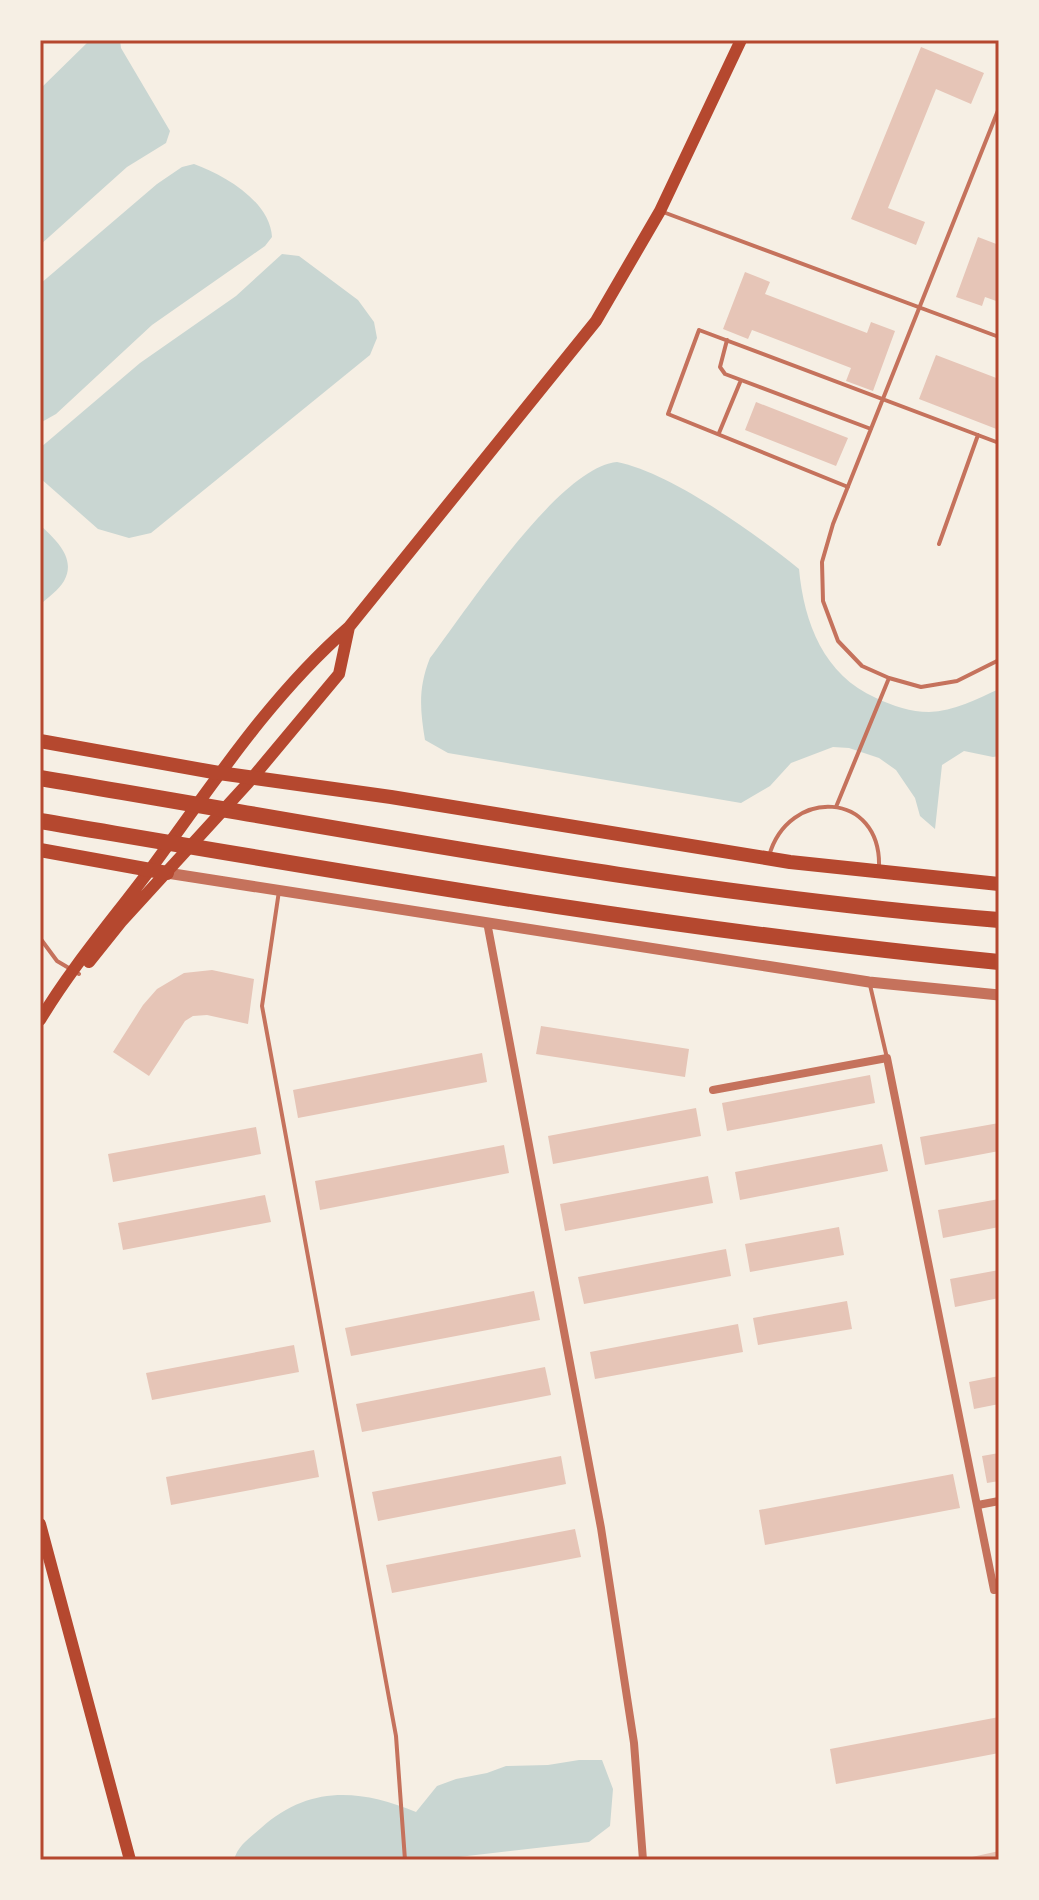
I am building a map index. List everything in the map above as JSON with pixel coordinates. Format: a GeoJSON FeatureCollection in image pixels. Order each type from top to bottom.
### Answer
{"type":"FeatureCollection","features":[{"type":"Feature","properties":{"kind":"highway"},"geometry":{"type":"LineString","coordinates":[[40,778],[528,860],[792,899],[999,920]]}},
{"type":"Feature","properties":{"kind":"highway"},"geometry":{"type":"LineString","coordinates":[[40,821],[521,902],[882,951],[999,962]]}},
{"type":"Feature","properties":{"kind":"main road"},"geometry":{"type":"LineString","coordinates":[[40,1020],[219,773],[313,658],[349,627],[596,321],[660,211],[741,40]]}},
{"type":"Feature","properties":{"kind":"main road"},"geometry":{"type":"LineString","coordinates":[[40,1033],[76,972],[251,779],[339,674],[349,627]]}},
{"type":"Feature","properties":{"kind":"main road"},"geometry":{"type":"LineString","coordinates":[[40,741],[796,870],[999,893]]}},
{"type":"Feature","properties":{"kind":"main road"},"geometry":{"type":"LineString","coordinates":[[251,779],[768,858],[999,884]]}},
{"type":"Feature","properties":{"kind":"main road"},"geometry":{"type":"LineString","coordinates":[[40,850],[167,873]]}},
{"type":"Feature","properties":{"kind":"main road"},"geometry":{"type":"LineString","coordinates":[[40,1524],[130,1860]]}},
{"type":"Feature","properties":{"kind":"main road"},"geometry":{"type":"LineString","coordinates":[[40,1551],[123,1860]]}},
{"type":"Feature","properties":{"kind":"street"},"geometry":{"type":"LineString","coordinates":[[167,873],[869,982],[999,995]]}},
{"type":"Feature","properties":{"kind":"street"},"geometry":{"type":"LineString","coordinates":[[487,922],[601,1528],[634,1743],[643,1860]]}},
{"type":"Feature","properties":{"kind":"street"},"geometry":{"type":"LineString","coordinates":[[713,1090],[887,1058],[994,1590],[999,1589]]}},
{"type":"Feature","properties":{"kind":"street"},"geometry":{"type":"LineString","coordinates":[[978,1505],[999,1501]]}},
{"type":"Feature","properties":{"kind":"lane"},"geometry":{"type":"LineString","coordinates":[[999,108],[848,487],[822,562],[823,601],[838,641],[862,666],[921,687],[957,681],[999,660]]}},
{"type":"Feature","properties":{"kind":"lane"},"geometry":{"type":"LineString","coordinates":[[660,211],[999,337]]}},
{"type":"Feature","properties":{"kind":"lane"},"geometry":{"type":"LineString","coordinates":[[848,487],[668,414],[699,330],[999,443]]}},
{"type":"Feature","properties":{"kind":"lane"},"geometry":{"type":"LineString","coordinates":[[727,340],[720,367],[725,374],[871,429]]}},
{"type":"Feature","properties":{"kind":"lane"},"geometry":{"type":"LineString","coordinates":[[719,434],[741,380]]}},
{"type":"Feature","properties":{"kind":"lane"},"geometry":{"type":"LineString","coordinates":[[939,544],[978,435]]}},
{"type":"Feature","properties":{"kind":"lane"},"geometry":{"type":"LineString","coordinates":[[836,807],[889,678]]}},
{"type":"Feature","properties":{"kind":"lane"},"geometry":{"type":"LineString","coordinates":[[768,858],[772,843],[783,825],[797,814],[836,807],[860,815],[872,829],[877,840],[879,872]]}},
{"type":"Feature","properties":{"kind":"lane"},"geometry":{"type":"LineString","coordinates":[[280,889],[262,1006],[396,1736],[405,1860]]}},
{"type":"Feature","properties":{"kind":"lane"},"geometry":{"type":"LineString","coordinates":[[40,938],[57,961],[76,972]]}},
{"type":"Feature","properties":{"kind":"lane"},"geometry":{"type":"LineString","coordinates":[[869,982],[887,1058]]}},
{"type":"Feature","properties":{"kind":"shaded area"},"geometry":{"type":"Polygon","coordinates":[[[90,40],[120,40],[121,48],[170,131],[166,143],[127,167],[40,245],[40,89],[90,40]]]}},
{"type":"Feature","properties":{"kind":"shaded area"},"geometry":{"type":"Polygon","coordinates":[[[194,164],[244,191],[263,212],[272,237],[265,246],[152,325],[56,414],[40,423],[40,284],[157,184],[182,167],[194,164]]]}},
{"type":"Feature","properties":{"kind":"shaded area"},"geometry":{"type":"Polygon","coordinates":[[[282,254],[299,256],[358,300],[374,322],[377,338],[370,355],[151,533],[129,538],[98,529],[40,478],[40,448],[140,363],[236,296],[282,254]]]}},
{"type":"Feature","properties":{"kind":"shaded area"},"geometry":{"type":"Polygon","coordinates":[[[617,462],[639,468],[687,491],[736,522],[799,569],[806,609],[820,645],[843,676],[858,688],[895,706],[929,712],[956,707],[999,689],[999,756],[964,751],[942,765],[935,829],[920,816],[915,798],[896,770],[879,758],[849,748],[833,747],[791,763],[770,786],[741,803],[448,753],[425,740],[421,699],[430,658],[515,544],[542,514],[568,488],[594,470],[617,462]]]}},
{"type":"Feature","properties":{"kind":"shaded area"},"geometry":{"type":"Polygon","coordinates":[[[40,525],[62,550],[68,565],[62,584],[40,605],[40,525]]]}},
{"type":"Feature","properties":{"kind":"shaded area"},"geometry":{"type":"Polygon","coordinates":[[[602,1760],[613,1789],[610,1826],[589,1842],[433,1860],[234,1860],[245,1842],[279,1814],[316,1798],[355,1796],[395,1804],[416,1812],[437,1786],[456,1779],[506,1766],[548,1765],[602,1760]]]}},
{"type":"Feature","properties":{"kind":"building"},"geometry":{"type":"Polygon","coordinates":[[[921,47],[984,73],[971,104],[936,89],[888,208],[925,222],[916,245],[851,219],[921,47]]]}},
{"type":"Feature","properties":{"kind":"building"},"geometry":{"type":"Polygon","coordinates":[[[978,237],[999,245],[999,302],[985,297],[982,306],[956,297],[978,237]]]}},
{"type":"Feature","properties":{"kind":"building"},"geometry":{"type":"Polygon","coordinates":[[[745,272],[770,282],[765,294],[867,333],[871,322],[895,331],[873,391],[846,381],[851,368],[752,330],[748,339],[723,329],[745,272]]]}},
{"type":"Feature","properties":{"kind":"building"},"geometry":{"type":"Polygon","coordinates":[[[936,355],[999,379],[999,430],[919,399],[936,355]]]}},
{"type":"Feature","properties":{"kind":"building"},"geometry":{"type":"Polygon","coordinates":[[[756,402],[848,438],[836,466],[745,430],[756,402]]]}},
{"type":"Feature","properties":{"kind":"building"},"geometry":{"type":"Polygon","coordinates":[[[212,970],[254,979],[248,1024],[207,1015],[193,1016],[185,1021],[149,1076],[113,1052],[157,989],[184,973],[212,970]]]}},
{"type":"Feature","properties":{"kind":"building"},"geometry":{"type":"Polygon","coordinates":[[[541,1026],[689,1049],[685,1077],[536,1054],[541,1026]]]}},
{"type":"Feature","properties":{"kind":"building"},"geometry":{"type":"Polygon","coordinates":[[[482,1053],[487,1082],[298,1118],[293,1090],[482,1053]]]}},
{"type":"Feature","properties":{"kind":"building"},"geometry":{"type":"Polygon","coordinates":[[[870,1075],[875,1103],[727,1131],[722,1103],[870,1075]]]}},
{"type":"Feature","properties":{"kind":"building"},"geometry":{"type":"Polygon","coordinates":[[[696,1108],[701,1136],[553,1164],[548,1136],[696,1108]]]}},
{"type":"Feature","properties":{"kind":"building"},"geometry":{"type":"Polygon","coordinates":[[[999,1123],[999,1151],[925,1165],[920,1137],[999,1123]]]}},
{"type":"Feature","properties":{"kind":"building"},"geometry":{"type":"Polygon","coordinates":[[[256,1127],[261,1154],[113,1182],[108,1154],[256,1127]]]}},
{"type":"Feature","properties":{"kind":"building"},"geometry":{"type":"Polygon","coordinates":[[[882,1144],[888,1171],[740,1200],[735,1172],[882,1144]]]}},
{"type":"Feature","properties":{"kind":"building"},"geometry":{"type":"Polygon","coordinates":[[[504,1145],[509,1173],[320,1210],[315,1181],[504,1145]]]}},
{"type":"Feature","properties":{"kind":"building"},"geometry":{"type":"Polygon","coordinates":[[[708,1176],[713,1203],[565,1231],[560,1204],[708,1176]]]}},
{"type":"Feature","properties":{"kind":"building"},"geometry":{"type":"Polygon","coordinates":[[[265,1195],[271,1222],[123,1250],[118,1223],[265,1195]]]}},
{"type":"Feature","properties":{"kind":"building"},"geometry":{"type":"Polygon","coordinates":[[[999,1199],[999,1227],[943,1238],[938,1210],[999,1199]]]}},
{"type":"Feature","properties":{"kind":"building"},"geometry":{"type":"Polygon","coordinates":[[[839,1227],[844,1255],[750,1272],[745,1244],[839,1227]]]}},
{"type":"Feature","properties":{"kind":"building"},"geometry":{"type":"Polygon","coordinates":[[[726,1249],[731,1276],[584,1304],[578,1277],[726,1249]]]}},
{"type":"Feature","properties":{"kind":"building"},"geometry":{"type":"Polygon","coordinates":[[[999,1270],[999,1298],[955,1307],[950,1279],[999,1270]]]}},
{"type":"Feature","properties":{"kind":"building"},"geometry":{"type":"Polygon","coordinates":[[[534,1291],[540,1320],[351,1356],[345,1328],[534,1291]]]}},
{"type":"Feature","properties":{"kind":"building"},"geometry":{"type":"Polygon","coordinates":[[[847,1301],[852,1329],[758,1345],[753,1318],[847,1301]]]}},
{"type":"Feature","properties":{"kind":"building"},"geometry":{"type":"Polygon","coordinates":[[[738,1324],[743,1352],[595,1379],[590,1352],[738,1324]]]}},
{"type":"Feature","properties":{"kind":"building"},"geometry":{"type":"Polygon","coordinates":[[[294,1345],[299,1372],[152,1400],[146,1373],[294,1345]]]}},
{"type":"Feature","properties":{"kind":"building"},"geometry":{"type":"Polygon","coordinates":[[[545,1367],[551,1395],[362,1432],[356,1404],[545,1367]]]}},
{"type":"Feature","properties":{"kind":"building"},"geometry":{"type":"Polygon","coordinates":[[[999,1376],[999,1404],[974,1409],[969,1382],[999,1376]]]}},
{"type":"Feature","properties":{"kind":"building"},"geometry":{"type":"Polygon","coordinates":[[[314,1450],[319,1477],[171,1505],[166,1477],[314,1450]]]}},
{"type":"Feature","properties":{"kind":"building"},"geometry":{"type":"Polygon","coordinates":[[[999,1453],[999,1481],[987,1483],[982,1456],[999,1453]]]}},
{"type":"Feature","properties":{"kind":"building"},"geometry":{"type":"Polygon","coordinates":[[[561,1456],[566,1484],[378,1521],[372,1492],[561,1456]]]}},
{"type":"Feature","properties":{"kind":"building"},"geometry":{"type":"Polygon","coordinates":[[[953,1474],[960,1508],[765,1545],[759,1510],[953,1474]]]}},
{"type":"Feature","properties":{"kind":"building"},"geometry":{"type":"Polygon","coordinates":[[[575,1529],[581,1557],[392,1593],[386,1565],[575,1529]]]}},
{"type":"Feature","properties":{"kind":"building"},"geometry":{"type":"Polygon","coordinates":[[[999,1717],[999,1753],[836,1784],[830,1749],[999,1717]]]}},
{"type":"Feature","properties":{"kind":"building"},"geometry":{"type":"Polygon","coordinates":[[[999,1851],[999,1860],[963,1860],[963,1859],[999,1851]]]}}]}
